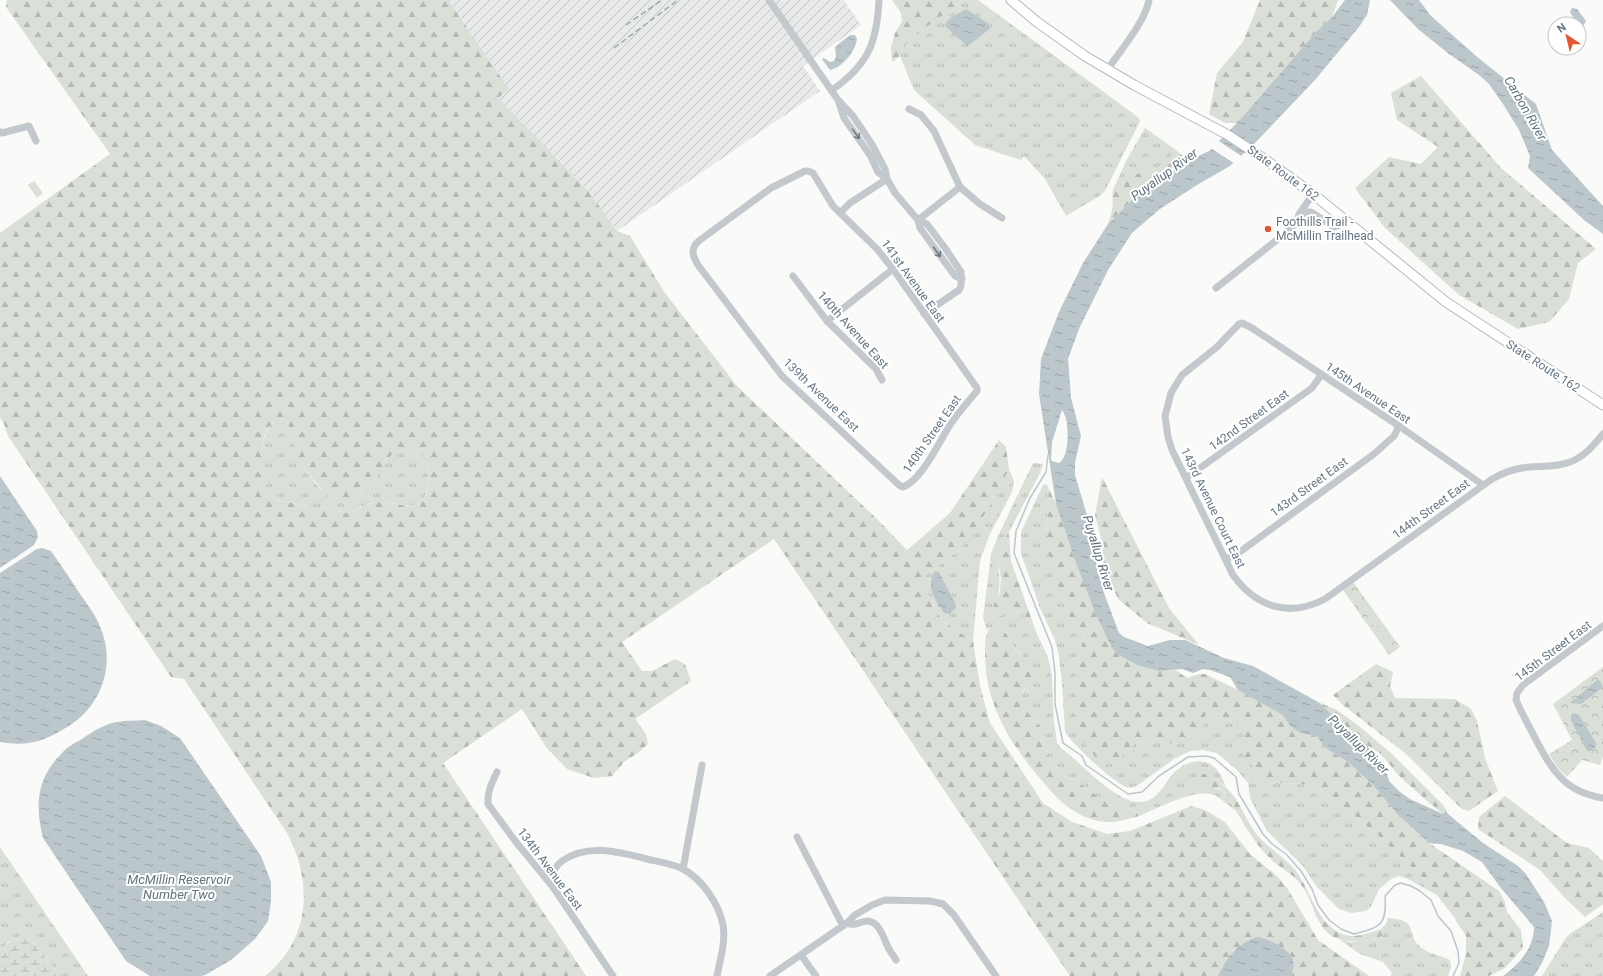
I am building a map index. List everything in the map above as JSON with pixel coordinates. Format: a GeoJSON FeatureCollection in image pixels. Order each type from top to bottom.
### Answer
{"type":"FeatureCollection","features":[{"type":"Feature","properties":{"kind":"main road","name":"State Route 162"},"geometry":{"type":"LineString","coordinates":[[1011,0],[1052,33],[1107,70],[1231,137],[1264,158],[1314,194],[1446,302],[1603,404]]}},
{"type":"Feature","properties":{"kind":"street"},"geometry":{"type":"LineString","coordinates":[[769,0],[832,90],[838,100],[844,118],[870,155],[878,172],[887,179],[895,193],[918,220],[920,228],[955,276],[962,279],[961,287],[956,293],[924,314]]}},
{"type":"Feature","properties":{"kind":"street"},"geometry":{"type":"LineString","coordinates":[[832,90],[852,74],[869,51],[876,30],[879,0]]}},
{"type":"Feature","properties":{"kind":"street"},"geometry":{"type":"LineString","coordinates":[[1107,70],[1146,11],[1149,0]]}},
{"type":"Feature","properties":{"kind":"street"},"geometry":{"type":"LineString","coordinates":[[909,109],[921,115],[934,131],[960,187],[980,204],[1002,218]]}},
{"type":"Feature","properties":{"kind":"street"},"geometry":{"type":"LineString","coordinates":[[0,132],[7,133],[29,126],[36,141]]}},
{"type":"Feature","properties":{"kind":"street","name":"141st Avenue East"},"geometry":{"type":"LineString","coordinates":[[692,252],[700,240],[771,188],[805,171],[810,171],[816,176],[828,200],[876,249],[893,269],[961,367],[975,384],[977,391]]}},
{"type":"Feature","properties":{"kind":"street"},"geometry":{"type":"LineString","coordinates":[[840,213],[850,203],[887,179]]}},
{"type":"Feature","properties":{"kind":"street"},"geometry":{"type":"LineString","coordinates":[[918,220],[960,187]]}},
{"type":"Feature","properties":{"kind":"street"},"geometry":{"type":"LineString","coordinates":[[1298,218],[1298,214],[1314,194]]}},
{"type":"Feature","properties":{"kind":"street"},"geometry":{"type":"LineString","coordinates":[[1216,288],[1280,238],[1305,212],[1311,212],[1334,227],[1340,225],[1344,219]]}},
{"type":"Feature","properties":{"kind":"street","name":"139th Avenue East"},"geometry":{"type":"LineString","coordinates":[[692,252],[698,265],[782,376],[903,488]]}},
{"type":"Feature","properties":{"kind":"street"},"geometry":{"type":"LineString","coordinates":[[827,321],[893,269]]}},
{"type":"Feature","properties":{"kind":"street","name":"140th Avenue East"},"geometry":{"type":"LineString","coordinates":[[793,276],[827,321],[876,369],[882,380]]}},
{"type":"Feature","properties":{"kind":"street","name":"145th Avenue East"},"geometry":{"type":"LineString","coordinates":[[1239,324],[1242,323],[1252,328],[1483,484]]}},
{"type":"Feature","properties":{"kind":"street","name":"143rd Avenue Court East"},"geometry":{"type":"LineString","coordinates":[[1239,324],[1224,340],[1182,375],[1173,387],[1168,400],[1165,416],[1168,437],[1233,575],[1251,595],[1273,606]]}},
{"type":"Feature","properties":{"kind":"street","name":"142nd Street East"},"geometry":{"type":"LineString","coordinates":[[1186,478],[1312,388],[1321,375]]}},
{"type":"Feature","properties":{"kind":"street","name":"140th Street East"},"geometry":{"type":"LineString","coordinates":[[903,488],[912,482],[929,461],[950,426],[977,391]]}},
{"type":"Feature","properties":{"kind":"street","name":"143rd Street East"},"geometry":{"type":"LineString","coordinates":[[1226,560],[1374,454],[1389,442],[1399,426]]}},
{"type":"Feature","properties":{"kind":"street","name":"144th Street East"},"geometry":{"type":"LineString","coordinates":[[1273,606],[1283,608],[1301,608],[1308,607],[1325,599],[1483,484],[1511,470],[1554,466],[1570,462],[1586,453],[1603,434]]}},
{"type":"Feature","properties":{"kind":"street","name":"145th Street East"},"geometry":{"type":"LineString","coordinates":[[1603,626],[1514,693],[1516,700],[1544,754],[1558,776],[1580,792],[1603,798]]}},
{"type":"Feature","properties":{"kind":"street"},"geometry":{"type":"LineString","coordinates":[[683,869],[702,765]]}},
{"type":"Feature","properties":{"kind":"street","name":"134th Avenue East"},"geometry":{"type":"LineString","coordinates":[[497,772],[487,797],[488,804],[516,842],[553,887],[613,976]]}},
{"type":"Feature","properties":{"kind":"street"},"geometry":{"type":"LineString","coordinates":[[797,837],[845,925]]}},
{"type":"Feature","properties":{"kind":"street"},"geometry":{"type":"LineString","coordinates":[[553,887],[553,871],[560,862],[577,853],[593,850],[633,856],[683,869],[697,879],[705,888],[721,917],[724,936],[717,976]]}},
{"type":"Feature","properties":{"kind":"street"},"geometry":{"type":"LineString","coordinates":[[770,976],[872,905],[885,900],[930,901],[943,904],[954,915],[996,976]]}},
{"type":"Feature","properties":{"kind":"street"},"geometry":{"type":"LineString","coordinates":[[845,925],[854,925],[865,922],[874,923],[896,960]]}},
{"type":"Feature","properties":{"kind":"street"},"geometry":{"type":"LineString","coordinates":[[801,955],[816,976]]}},
{"type":"Feature","properties":{"kind":"shaded area"},"geometry":{"type":"Polygon","coordinates":[[[448,0],[844,0],[861,25],[803,66],[820,91],[617,231],[590,193],[497,98],[509,89],[448,0]]]}},
{"type":"Feature","properties":{"kind":"green space"},"geometry":{"type":"Polygon","coordinates":[[[7,0],[448,0],[509,89],[498,98],[590,193],[617,231],[630,236],[665,293],[737,386],[879,521],[907,550],[950,513],[999,440],[1006,447],[1009,469],[972,537],[951,556],[921,579],[937,613],[944,622],[973,641],[980,686],[990,723],[1043,803],[1072,822],[1107,834],[1130,831],[1191,806],[1205,810],[1225,822],[1250,854],[1277,876],[1287,888],[1318,940],[1369,976],[1292,976],[1294,961],[1234,950],[1218,976],[1070,976],[774,539],[622,642],[642,671],[652,671],[675,659],[685,664],[691,681],[635,719],[646,734],[648,744],[624,762],[612,776],[594,778],[567,769],[546,747],[522,709],[443,763],[586,976],[265,976],[280,961],[292,945],[299,928],[303,909],[304,890],[301,871],[295,851],[287,833],[184,679],[171,677],[8,436],[0,417],[0,233],[110,154],[6,7],[7,0]],[[279,419],[271,425],[266,431],[264,439],[263,456],[269,482],[265,485],[265,491],[275,500],[348,513],[376,502],[409,506],[415,505],[421,502],[426,496],[428,470],[425,459],[419,451],[408,448],[399,450],[386,461],[369,491],[361,499],[346,504],[334,500],[320,488],[302,464],[295,450],[287,421],[279,419]]]}},
{"type":"Feature","properties":{"kind":"green space"},"geometry":{"type":"Polygon","coordinates":[[[892,0],[964,0],[908,40],[900,56],[892,62],[891,47],[895,33],[902,21],[901,13],[892,0]]]}},
{"type":"Feature","properties":{"kind":"green space"},"geometry":{"type":"Polygon","coordinates":[[[964,0],[978,0],[1138,117],[1140,121],[1105,191],[1098,197],[1066,216],[1045,179],[1024,156],[1021,160],[975,145],[914,90],[900,56],[907,40],[964,0]]]}},
{"type":"Feature","properties":{"kind":"green space"},"geometry":{"type":"Polygon","coordinates":[[[1260,0],[1338,0],[1332,17],[1316,32],[1237,123],[1225,123],[1209,114],[1217,73],[1243,42],[1260,0]]]}},
{"type":"Feature","properties":{"kind":"green space"},"geometry":{"type":"Polygon","coordinates":[[[1421,76],[1501,168],[1596,249],[1578,263],[1569,299],[1549,322],[1518,329],[1459,295],[1385,228],[1355,188],[1389,157],[1421,164],[1438,147],[1397,120],[1391,93],[1421,76]]]}},
{"type":"Feature","properties":{"kind":"green space"},"geometry":{"type":"Polygon","coordinates":[[[1145,128],[1176,150],[1167,161],[1155,170],[1133,175],[1119,182],[1115,186],[1126,161],[1145,128]]]}},
{"type":"Feature","properties":{"kind":"green space"},"geometry":{"type":"Polygon","coordinates":[[[1176,150],[1188,161],[1139,193],[1108,224],[1112,211],[1113,190],[1117,183],[1125,177],[1156,169],[1176,150]]]}},
{"type":"Feature","properties":{"kind":"green space"},"geometry":{"type":"Polygon","coordinates":[[[34,181],[43,193],[37,198],[28,185],[34,181]]]}},
{"type":"Feature","properties":{"kind":"green space"},"geometry":{"type":"Polygon","coordinates":[[[279,419],[287,421],[296,449],[309,475],[324,492],[341,503],[370,489],[390,456],[402,449],[410,448],[419,450],[425,457],[428,475],[426,495],[423,500],[414,505],[408,506],[387,502],[377,502],[348,513],[275,500],[265,491],[263,451],[266,432],[271,425],[279,419]]]}},
{"type":"Feature","properties":{"kind":"green space"},"geometry":{"type":"Polygon","coordinates":[[[1033,463],[1043,464],[1040,473],[999,551],[998,560],[1000,581],[996,602],[991,614],[1000,616],[1009,610],[1022,614],[1029,621],[1041,642],[1050,665],[1054,721],[1058,744],[1090,773],[1119,796],[1137,802],[1151,799],[1160,791],[1172,775],[1185,764],[1200,761],[1205,762],[1218,770],[1226,787],[1210,774],[1210,788],[1216,788],[1227,794],[1236,811],[1216,796],[1199,794],[1166,804],[1139,816],[1136,812],[1110,804],[1071,778],[1052,763],[1045,749],[1039,726],[1025,709],[1021,700],[1022,693],[1031,681],[1032,675],[1022,655],[1012,644],[1006,632],[991,627],[987,630],[983,618],[991,554],[1033,463]]]}},
{"type":"Feature","properties":{"kind":"green space"},"geometry":{"type":"Polygon","coordinates":[[[1009,469],[1014,481],[1012,492],[989,536],[980,561],[973,641],[944,622],[937,613],[921,579],[951,556],[971,537],[1009,469]],[[939,572],[930,584],[943,581],[939,572]]]}},
{"type":"Feature","properties":{"kind":"green space"},"geometry":{"type":"Polygon","coordinates":[[[1102,477],[1169,608],[1199,645],[1147,623],[1118,599],[1103,565],[1102,542],[1095,515],[1102,477]]]}},
{"type":"Feature","properties":{"kind":"green space"},"geometry":{"type":"Polygon","coordinates":[[[1046,484],[1048,487],[1050,505],[1045,530],[1077,628],[1084,634],[1074,685],[1118,760],[1135,743],[1157,742],[1205,715],[1247,725],[1267,782],[1315,785],[1380,837],[1425,880],[1437,895],[1408,879],[1399,876],[1391,879],[1379,889],[1371,907],[1366,911],[1352,913],[1339,909],[1317,887],[1303,866],[1267,831],[1250,798],[1248,783],[1237,770],[1217,753],[1203,750],[1190,751],[1174,759],[1138,785],[1129,788],[1112,778],[1093,762],[1069,738],[1065,732],[1062,683],[1059,657],[1055,640],[1040,608],[1021,553],[1021,532],[1043,485],[1046,484]]]}},
{"type":"Feature","properties":{"kind":"green space"},"geometry":{"type":"Polygon","coordinates":[[[1048,487],[1056,504],[1076,563],[1120,656],[1139,666],[1159,671],[1175,670],[1187,678],[1199,674],[1205,674],[1284,715],[1290,726],[1300,733],[1318,737],[1324,747],[1348,762],[1372,784],[1398,815],[1429,843],[1499,891],[1505,902],[1507,912],[1521,930],[1523,948],[1505,968],[1489,976],[1460,976],[1466,954],[1466,936],[1454,917],[1425,880],[1380,837],[1315,785],[1267,782],[1239,750],[1247,725],[1205,715],[1202,733],[1180,744],[1157,742],[1135,743],[1118,760],[1101,762],[1073,731],[1074,685],[1084,634],[1077,628],[1068,614],[1052,569],[1045,530],[1050,505],[1048,487]]]}},
{"type":"Feature","properties":{"kind":"green space"},"geometry":{"type":"Polygon","coordinates":[[[1009,531],[1011,561],[1038,637],[1028,619],[1020,613],[1009,610],[1000,616],[995,617],[991,614],[1000,592],[1001,579],[998,562],[999,551],[1009,531]]]}},
{"type":"Feature","properties":{"kind":"green space"},"geometry":{"type":"Polygon","coordinates":[[[1353,582],[1400,647],[1389,655],[1343,590],[1353,582]]]}},
{"type":"Feature","properties":{"kind":"green space"},"geometry":{"type":"Polygon","coordinates":[[[1372,613],[1380,624],[1375,628],[1367,617],[1372,613]]]}},
{"type":"Feature","properties":{"kind":"green space"},"geometry":{"type":"Polygon","coordinates":[[[1382,626],[1394,642],[1387,647],[1375,631],[1382,626]]]}},
{"type":"Feature","properties":{"kind":"green space"},"geometry":{"type":"Polygon","coordinates":[[[991,627],[997,627],[1006,633],[1012,644],[1028,663],[1032,675],[1031,681],[1022,692],[1021,700],[1025,709],[1039,726],[1045,749],[1052,763],[1071,778],[1110,804],[1136,812],[1139,816],[1121,821],[1103,822],[1083,816],[1068,807],[1055,796],[1027,762],[1008,735],[994,706],[989,690],[986,673],[985,649],[987,633],[991,627]]]}},
{"type":"Feature","properties":{"kind":"green space"},"geometry":{"type":"Polygon","coordinates":[[[1376,664],[1393,672],[1390,686],[1395,698],[1455,699],[1471,709],[1477,721],[1485,758],[1498,791],[1469,811],[1462,809],[1405,753],[1344,706],[1333,695],[1376,664]]]}},
{"type":"Feature","properties":{"kind":"green space"},"geometry":{"type":"Polygon","coordinates":[[[1603,667],[1603,756],[1600,765],[1582,760],[1567,777],[1557,767],[1549,754],[1572,740],[1553,704],[1603,667]]]}},
{"type":"Feature","properties":{"kind":"green space"},"geometry":{"type":"Polygon","coordinates":[[[1318,702],[1337,710],[1359,726],[1392,754],[1444,806],[1448,814],[1443,814],[1426,800],[1399,776],[1381,754],[1367,745],[1318,702]]]}},
{"type":"Feature","properties":{"kind":"green space"},"geometry":{"type":"Polygon","coordinates":[[[1201,774],[1210,774],[1233,795],[1258,836],[1296,871],[1320,915],[1333,929],[1342,934],[1352,936],[1362,935],[1381,929],[1383,930],[1383,934],[1373,940],[1345,941],[1334,937],[1326,931],[1305,891],[1298,881],[1274,862],[1259,847],[1236,811],[1226,792],[1219,788],[1210,788],[1197,785],[1197,778],[1201,774]]]}},
{"type":"Feature","properties":{"kind":"green space"},"geometry":{"type":"Polygon","coordinates":[[[1505,796],[1567,843],[1589,848],[1603,861],[1603,904],[1585,917],[1565,898],[1540,870],[1478,829],[1479,817],[1505,796]]]}},
{"type":"Feature","properties":{"kind":"green space"},"geometry":{"type":"Polygon","coordinates":[[[0,847],[88,976],[60,976],[27,935],[10,941],[0,951],[0,847]]]}},
{"type":"Feature","properties":{"kind":"green space"},"geometry":{"type":"Polygon","coordinates":[[[1603,912],[1603,976],[1542,976],[1567,936],[1603,912]]]}},
{"type":"Feature","properties":{"kind":"green space"},"geometry":{"type":"Polygon","coordinates":[[[1388,918],[1398,919],[1405,922],[1409,925],[1414,938],[1422,948],[1450,960],[1451,968],[1448,976],[1391,976],[1392,973],[1383,962],[1360,954],[1340,940],[1350,942],[1375,940],[1383,930],[1381,929],[1386,924],[1388,918]]]}},
{"type":"Feature","properties":{"kind":"green space"},"geometry":{"type":"Polygon","coordinates":[[[18,935],[27,935],[60,976],[0,976],[0,951],[18,935]]]}},
{"type":"Feature","properties":{"kind":"water","name":"Puyallup River"},"geometry":{"type":"Polygon","coordinates":[[[1345,0],[1370,0],[1367,15],[1359,27],[1315,80],[1258,140],[1230,166],[1160,209],[1132,233],[1108,270],[1079,329],[1068,359],[1071,398],[1081,436],[1075,463],[1075,475],[1086,512],[1093,525],[1096,543],[1096,562],[1104,593],[1119,633],[1124,637],[1148,646],[1170,640],[1185,640],[1224,658],[1253,666],[1318,702],[1367,745],[1369,748],[1370,759],[1387,774],[1389,781],[1400,792],[1410,799],[1443,814],[1448,814],[1483,843],[1518,866],[1526,874],[1544,902],[1552,921],[1549,946],[1542,963],[1534,976],[1503,976],[1520,961],[1528,949],[1534,927],[1500,887],[1482,862],[1463,851],[1441,844],[1429,843],[1398,815],[1372,784],[1348,762],[1324,747],[1318,737],[1300,733],[1290,726],[1283,715],[1238,690],[1230,677],[1203,669],[1193,673],[1182,669],[1159,671],[1139,666],[1120,656],[1112,648],[1095,612],[1076,563],[1056,504],[1039,394],[1041,359],[1059,312],[1083,263],[1108,224],[1139,193],[1188,161],[1209,151],[1237,123],[1316,32],[1332,17],[1345,0]],[[1062,410],[1052,442],[1051,459],[1052,461],[1059,463],[1063,459],[1068,438],[1065,415],[1062,410]]]}},
{"type":"Feature","properties":{"kind":"water","name":"Carbon River"},"geometry":{"type":"Polygon","coordinates":[[[1390,0],[1419,0],[1431,16],[1476,56],[1536,104],[1552,150],[1603,206],[1603,234],[1584,220],[1528,168],[1530,156],[1519,130],[1489,84],[1418,29],[1390,0]]]}},
{"type":"Feature","properties":{"kind":"water"},"geometry":{"type":"Polygon","coordinates":[[[1572,8],[1577,9],[1582,16],[1573,16],[1570,12],[1572,8]]]}},
{"type":"Feature","properties":{"kind":"water"},"geometry":{"type":"Polygon","coordinates":[[[966,9],[986,22],[991,28],[967,46],[945,26],[948,20],[966,9]]]}},
{"type":"Feature","properties":{"kind":"water"},"geometry":{"type":"Polygon","coordinates":[[[850,35],[855,35],[857,39],[854,49],[844,62],[830,70],[822,59],[824,58],[830,62],[834,61],[836,57],[835,47],[850,35]]]}},
{"type":"Feature","properties":{"kind":"water"},"geometry":{"type":"Polygon","coordinates":[[[0,476],[37,531],[38,537],[34,545],[0,568],[0,476]]]}},
{"type":"Feature","properties":{"kind":"water"},"geometry":{"type":"Polygon","coordinates":[[[42,548],[51,551],[95,615],[104,636],[106,666],[104,680],[99,693],[91,706],[81,717],[69,726],[52,736],[36,742],[20,744],[0,742],[0,573],[37,549],[42,548]]]}},
{"type":"Feature","properties":{"kind":"water"},"geometry":{"type":"Polygon","coordinates":[[[935,571],[939,572],[955,603],[956,607],[950,614],[944,613],[932,593],[931,583],[935,571]]]}},
{"type":"Feature","properties":{"kind":"water"},"geometry":{"type":"Polygon","coordinates":[[[1597,680],[1600,681],[1603,687],[1601,689],[1581,704],[1570,703],[1597,680]]]}},
{"type":"Feature","properties":{"kind":"water"},"geometry":{"type":"Polygon","coordinates":[[[1575,713],[1579,715],[1596,743],[1595,748],[1591,751],[1587,751],[1571,721],[1571,715],[1575,713]]]}},
{"type":"Feature","properties":{"kind":"water","name":"McMillin Reservoir Number Two"},"geometry":{"type":"Polygon","coordinates":[[[145,720],[161,726],[180,738],[261,856],[271,882],[271,902],[268,921],[255,939],[231,960],[201,976],[150,976],[126,961],[43,838],[40,826],[39,803],[42,783],[53,763],[64,751],[103,726],[120,721],[145,720]]]}},
{"type":"Feature","properties":{"kind":"water"},"geometry":{"type":"Polygon","coordinates":[[[1257,937],[1266,939],[1288,952],[1294,962],[1292,976],[1218,976],[1233,952],[1243,944],[1257,937]]]}},
{"type":"Feature","properties":{"kind":"pier"},"geometry":{"type":"Polygon","coordinates":[[[1217,140],[1243,157],[1235,164],[1209,147],[1217,140]]]}},
{"type":"Feature","properties":{"kind":"waterway"},"geometry":{"type":"LineString","coordinates":[[1048,455],[1046,472],[1030,498],[1016,531],[1014,553],[1052,647],[1055,673],[1055,704],[1063,743],[1082,756],[1086,765],[1128,794],[1142,792],[1159,776],[1188,757],[1206,756],[1214,758],[1236,777],[1239,794],[1263,834],[1272,844],[1286,854],[1301,871],[1312,889],[1318,905],[1329,920],[1341,929],[1354,934],[1376,927],[1383,919],[1385,913],[1385,896],[1395,885],[1401,883],[1411,886],[1431,900],[1438,916],[1451,931],[1458,951],[1459,963],[1453,976]]}},
{"type":"Feature","properties":{"kind":"railway"},"geometry":{"type":"LineString","coordinates":[[626,25],[662,0]]}},
{"type":"Feature","properties":{"kind":"railway"},"geometry":{"type":"LineString","coordinates":[[614,48],[678,0]]}},
{"type":"Feature","properties":{"kind":"place","name":"Foothills Trail - McMillin Trailhead"},"geometry":{"type":"Point","coordinates":[1268,229]}}]}
